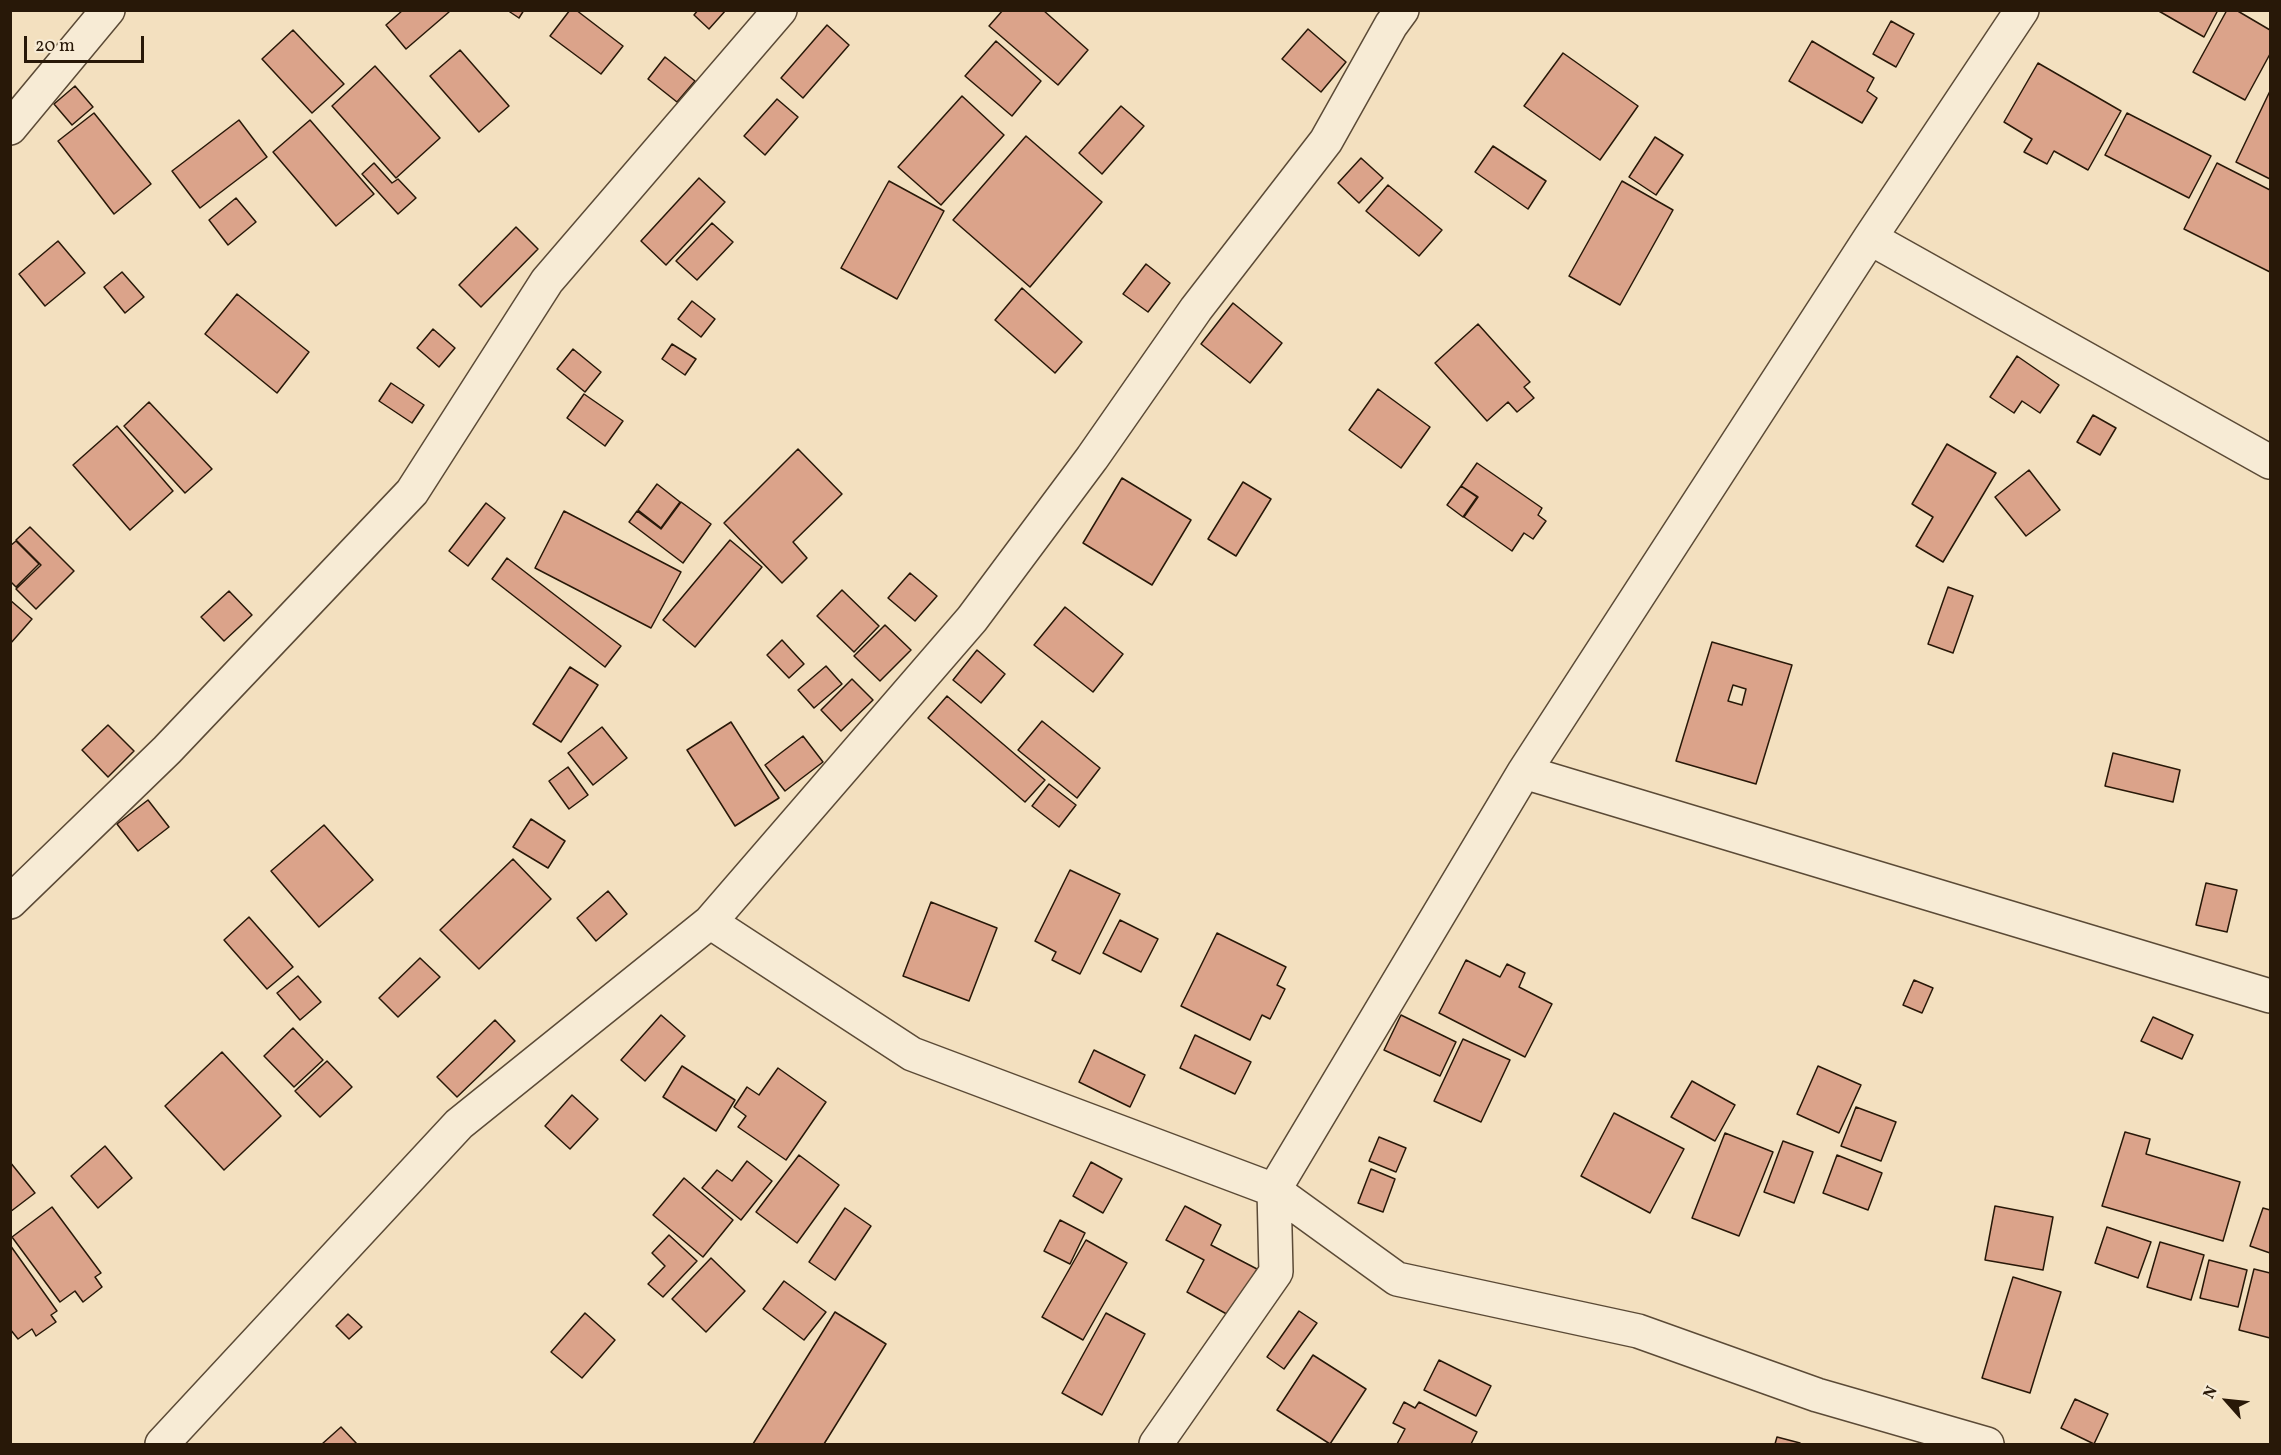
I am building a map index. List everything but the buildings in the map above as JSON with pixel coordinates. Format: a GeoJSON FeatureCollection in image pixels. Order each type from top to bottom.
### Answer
{"type":"FeatureCollection","features":[{"type":"Feature","properties":{"kind":"street"},"geometry":{"type":"LineString","coordinates":[[10,128],[108,10]]}},
{"type":"Feature","properties":{"kind":"street"},"geometry":{"type":"LineString","coordinates":[[10,902],[167,750],[412,492],[547,281],[780,10]]}},
{"type":"Feature","properties":{"kind":"street"},"geometry":{"type":"LineString","coordinates":[[162,1444],[459,1124],[710,922],[972,619],[1092,458],[1196,309],[1326,141],[1391,25],[1402,10]]}},
{"type":"Feature","properties":{"kind":"street"},"geometry":{"type":"LineString","coordinates":[[1156,1444],[1276,1272],[1274,1190],[1524,772],[1870,238],[2022,10]]}},
{"type":"Feature","properties":{"kind":"street"},"geometry":{"type":"LineString","coordinates":[[1870,238],[2271,462]]}},
{"type":"Feature","properties":{"kind":"street"},"geometry":{"type":"LineString","coordinates":[[1524,772],[2271,996]]}},
{"type":"Feature","properties":{"kind":"street"},"geometry":{"type":"LineString","coordinates":[[710,922],[912,1054],[1274,1190],[1397,1279],[1638,1331],[1817,1395],[1987,1444]]}}]}
